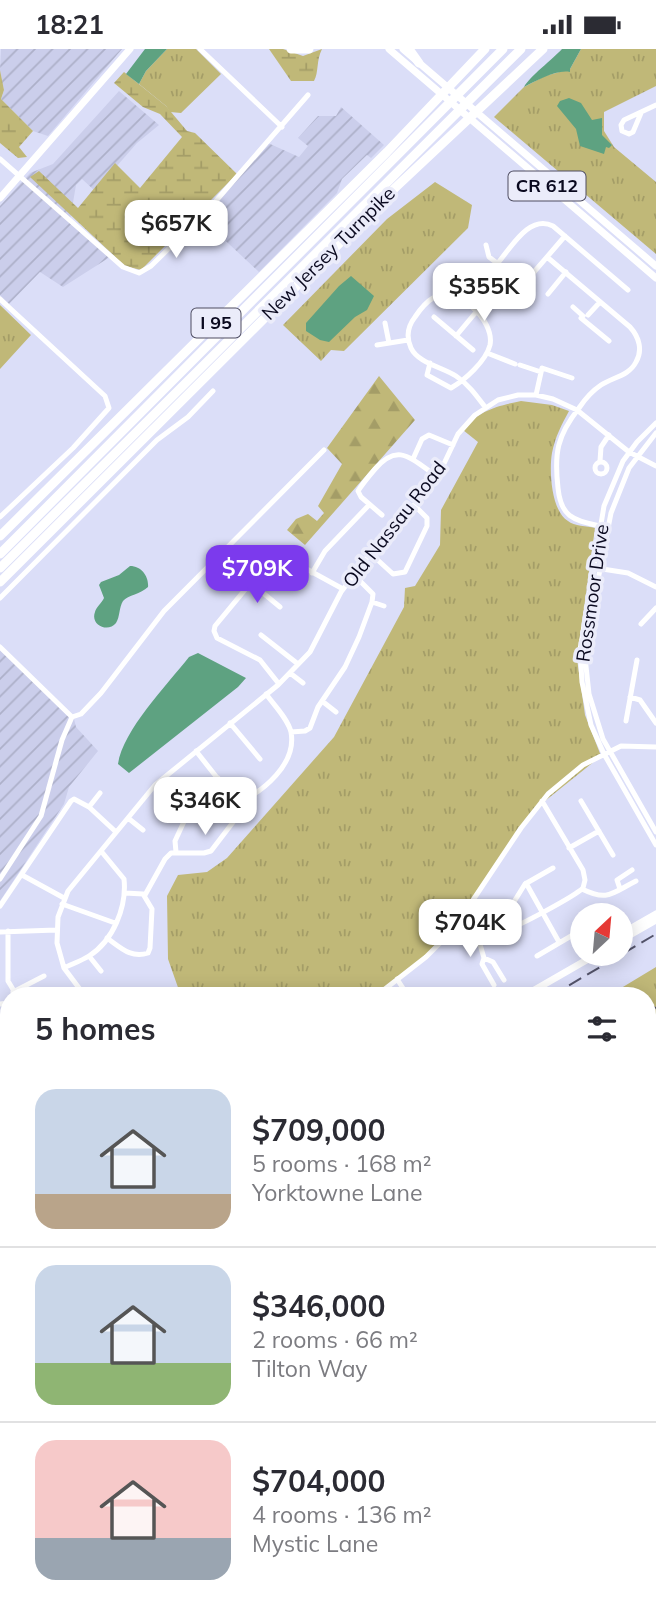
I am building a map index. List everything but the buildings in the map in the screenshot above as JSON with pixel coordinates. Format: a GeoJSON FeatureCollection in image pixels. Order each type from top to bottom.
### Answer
{"type":"FeatureCollection","features":[{"type":"Feature","properties":{"kind":"highway"},"geometry":{"type":"LineString","coordinates":[[291,49],[309,49]]}},
{"type":"Feature","properties":{"kind":"highway"},"geometry":{"type":"LineString","coordinates":[[409,49],[419,63]]}},
{"type":"Feature","properties":{"kind":"highway","name":"New Jersey Turnpike"},"geometry":{"type":"LineString","coordinates":[[0,536],[271,268],[446,84],[484,49]]}},
{"type":"Feature","properties":{"kind":"highway","name":"New Jersey Turnpike"},"geometry":{"type":"LineString","coordinates":[[0,554],[503,49]]}},
{"type":"Feature","properties":{"kind":"highway","name":"New Jersey Turnpike"},"geometry":{"type":"LineString","coordinates":[[0,582],[368,214],[543,49]]}},
{"type":"Feature","properties":{"kind":"highway","name":"New Jersey Turnpike"},"geometry":{"type":"LineString","coordinates":[[0,568],[521,50]]}},
{"type":"Feature","properties":{"kind":"main road"},"geometry":{"type":"LineString","coordinates":[[0,198],[130,49]]}},
{"type":"Feature","properties":{"kind":"main road","name":"CR 612"},"geometry":{"type":"LineString","coordinates":[[389,49],[656,278]]}},
{"type":"Feature","properties":{"kind":"main road"},"geometry":{"type":"LineString","coordinates":[[403,49],[446,84]]}},
{"type":"Feature","properties":{"kind":"main road","name":"CR 612"},"geometry":{"type":"LineString","coordinates":[[446,84],[656,266]]}},
{"type":"Feature","properties":{"kind":"main road"},"geometry":{"type":"LineString","coordinates":[[634,927],[656,914]]}},
{"type":"Feature","properties":{"kind":"main road"},"geometry":{"type":"LineString","coordinates":[[634,933],[656,920]]}},
{"type":"Feature","properties":{"kind":"main road"},"geometry":{"type":"LineString","coordinates":[[532,987],[570,965]]}},
{"type":"Feature","properties":{"kind":"main road"},"geometry":{"type":"LineString","coordinates":[[540,987],[576,966]]}},
{"type":"Feature","properties":{"kind":"street"},"geometry":{"type":"LineString","coordinates":[[200,49],[282,127]]}},
{"type":"Feature","properties":{"kind":"street"},"geometry":{"type":"LineString","coordinates":[[0,159],[123,267],[139,273],[149,268],[208,210],[308,95]]}},
{"type":"Feature","properties":{"kind":"street"},"geometry":{"type":"LineString","coordinates":[[641,113],[656,105]]}},
{"type":"Feature","properties":{"kind":"street"},"geometry":{"type":"LineString","coordinates":[[497,264],[532,225],[549,224],[628,290]]}},
{"type":"Feature","properties":{"kind":"street"},"geometry":{"type":"LineString","coordinates":[[486,245],[489,257],[522,282],[528,279],[565,236]]}},
{"type":"Feature","properties":{"kind":"street"},"geometry":{"type":"LineString","coordinates":[[548,257],[635,333],[640,347],[638,357],[629,371],[601,385],[577,410],[561,434],[558,444],[556,457],[561,506],[571,517],[603,526]]}},
{"type":"Feature","properties":{"kind":"street"},"geometry":{"type":"LineString","coordinates":[[548,294],[566,272]]}},
{"type":"Feature","properties":{"kind":"street"},"geometry":{"type":"LineString","coordinates":[[437,273],[441,295]]}},
{"type":"Feature","properties":{"kind":"street"},"geometry":{"type":"LineString","coordinates":[[477,280],[507,306]]}},
{"type":"Feature","properties":{"kind":"street"},"geometry":{"type":"LineString","coordinates":[[456,336],[492,293]]}},
{"type":"Feature","properties":{"kind":"street"},"geometry":{"type":"LineString","coordinates":[[430,363],[427,375],[451,388],[463,381],[487,353],[490,330],[476,312],[456,297],[441,295],[427,302],[414,318],[408,332],[408,340],[414,353],[463,381],[485,407],[503,399],[536,395],[562,402],[577,410],[636,457],[656,467]]}},
{"type":"Feature","properties":{"kind":"street"},"geometry":{"type":"LineString","coordinates":[[0,299],[105,395],[109,404],[103,417],[0,517]]}},
{"type":"Feature","properties":{"kind":"street"},"geometry":{"type":"LineString","coordinates":[[589,315],[600,302]]}},
{"type":"Feature","properties":{"kind":"street"},"geometry":{"type":"LineString","coordinates":[[573,307],[583,316],[581,318],[609,341]]}},
{"type":"Feature","properties":{"kind":"street"},"geometry":{"type":"LineString","coordinates":[[434,317],[473,349]]}},
{"type":"Feature","properties":{"kind":"street"},"geometry":{"type":"LineString","coordinates":[[386,323],[389,343]]}},
{"type":"Feature","properties":{"kind":"street"},"geometry":{"type":"LineString","coordinates":[[377,345],[408,340]]}},
{"type":"Feature","properties":{"kind":"street"},"geometry":{"type":"LineString","coordinates":[[487,353],[517,365],[572,378]]}},
{"type":"Feature","properties":{"kind":"street"},"geometry":{"type":"LineString","coordinates":[[536,395],[541,370]]}},
{"type":"Feature","properties":{"kind":"street"},"geometry":{"type":"LineString","coordinates":[[0,598],[158,440],[188,417],[213,391]]}},
{"type":"Feature","properties":{"kind":"street","name":"Old Nassau Road"},"geometry":{"type":"LineString","coordinates":[[78,987],[64,968],[57,943],[56,930],[68,891],[155,785],[279,684],[298,664],[316,641],[343,589],[384,535],[414,505],[440,472],[458,434],[485,407]]}},
{"type":"Feature","properties":{"kind":"street","name":"Rossmoor Drive"},"geometry":{"type":"LineString","coordinates":[[656,423],[629,452],[613,482],[580,650],[582,682],[591,725],[656,845]]}},
{"type":"Feature","properties":{"kind":"street"},"geometry":{"type":"LineString","coordinates":[[649,429],[655,434]]}},
{"type":"Feature","properties":{"kind":"street","name":"Rossmoor Drive"},"geometry":{"type":"LineString","coordinates":[[603,526],[620,485],[636,457],[655,434]]}},
{"type":"Feature","properties":{"kind":"street"},"geometry":{"type":"LineString","coordinates":[[413,459],[422,439],[429,435],[453,445]]}},
{"type":"Feature","properties":{"kind":"street"},"geometry":{"type":"LineString","coordinates":[[600,461],[601,447],[608,435]]}},
{"type":"Feature","properties":{"kind":"street"},"geometry":{"type":"LineString","coordinates":[[0,879],[40,816],[62,740],[72,717],[81,714],[102,693],[164,611],[324,450]]}},
{"type":"Feature","properties":{"kind":"street"},"geometry":{"type":"LineString","coordinates":[[382,515],[359,495],[360,487],[388,455],[413,459],[428,470]]}},
{"type":"Feature","properties":{"kind":"street"},"geometry":{"type":"LineString","coordinates":[[312,573],[325,551],[369,505]]}},
{"type":"Feature","properties":{"kind":"street"},"geometry":{"type":"LineString","coordinates":[[370,553],[393,574],[405,572],[427,526],[427,518],[414,505]]}},
{"type":"Feature","properties":{"kind":"street"},"geometry":{"type":"LineString","coordinates":[[279,684],[260,660],[242,649],[220,641],[214,635],[215,626],[273,556],[277,555],[343,589]]}},
{"type":"Feature","properties":{"kind":"street"},"geometry":{"type":"LineString","coordinates":[[597,568],[628,573],[656,587]]}},
{"type":"Feature","properties":{"kind":"street"},"geometry":{"type":"LineString","coordinates":[[291,732],[310,728],[322,701],[345,667],[372,602],[373,594],[354,575]]}},
{"type":"Feature","properties":{"kind":"street"},"geometry":{"type":"LineString","coordinates":[[251,583],[280,607]]}},
{"type":"Feature","properties":{"kind":"street"},"geometry":{"type":"LineString","coordinates":[[372,602],[384,605]]}},
{"type":"Feature","properties":{"kind":"street"},"geometry":{"type":"LineString","coordinates":[[641,624],[656,608]]}},
{"type":"Feature","properties":{"kind":"street"},"geometry":{"type":"LineString","coordinates":[[261,635],[298,664]]}},
{"type":"Feature","properties":{"kind":"street"},"geometry":{"type":"LineString","coordinates":[[0,647],[72,717]]}},
{"type":"Feature","properties":{"kind":"street"},"geometry":{"type":"LineString","coordinates":[[626,721],[637,660]]}},
{"type":"Feature","properties":{"kind":"street"},"geometry":{"type":"LineString","coordinates":[[290,673],[303,683]]}},
{"type":"Feature","properties":{"kind":"street"},"geometry":{"type":"LineString","coordinates":[[237,803],[254,795],[279,771],[289,755],[291,732],[288,724],[266,694]]}},
{"type":"Feature","properties":{"kind":"street"},"geometry":{"type":"LineString","coordinates":[[630,697],[640,700],[656,723]]}},
{"type":"Feature","properties":{"kind":"street"},"geometry":{"type":"LineString","coordinates":[[322,701],[336,712]]}},
{"type":"Feature","properties":{"kind":"street"},"geometry":{"type":"LineString","coordinates":[[230,723],[260,759]]}},
{"type":"Feature","properties":{"kind":"street"},"geometry":{"type":"LineString","coordinates":[[387,987],[442,942],[462,918],[521,828],[564,779],[606,753],[627,745],[656,747]]}},
{"type":"Feature","properties":{"kind":"street"},"geometry":{"type":"LineString","coordinates":[[145,895],[164,859],[171,853],[211,851],[236,821],[237,803],[196,751]]}},
{"type":"Feature","properties":{"kind":"street","name":"Rossmoor Drive"},"geometry":{"type":"LineString","coordinates":[[606,753],[656,832]]}},
{"type":"Feature","properties":{"kind":"street"},"geometry":{"type":"LineString","coordinates":[[176,852],[175,841],[194,800],[218,778]]}},
{"type":"Feature","properties":{"kind":"street"},"geometry":{"type":"LineString","coordinates":[[89,807],[100,793]]}},
{"type":"Feature","properties":{"kind":"street"},"geometry":{"type":"LineString","coordinates":[[210,817],[230,794]]}},
{"type":"Feature","properties":{"kind":"street"},"geometry":{"type":"LineString","coordinates":[[0,906],[74,799],[89,807],[116,832]]}},
{"type":"Feature","properties":{"kind":"street"},"geometry":{"type":"LineString","coordinates":[[462,918],[481,927],[508,929],[563,902],[582,889],[585,880],[583,870],[542,801]]}},
{"type":"Feature","properties":{"kind":"street"},"geometry":{"type":"LineString","coordinates":[[581,801],[614,855]]}},
{"type":"Feature","properties":{"kind":"street"},"geometry":{"type":"LineString","coordinates":[[128,818],[143,830]]}},
{"type":"Feature","properties":{"kind":"street"},"geometry":{"type":"LineString","coordinates":[[569,848],[599,831]]}},
{"type":"Feature","properties":{"kind":"street"},"geometry":{"type":"LineString","coordinates":[[64,968],[89,956],[107,938],[123,907],[124,879],[101,851]]}},
{"type":"Feature","properties":{"kind":"street"},"geometry":{"type":"LineString","coordinates":[[507,913],[526,883],[553,868]]}},
{"type":"Feature","properties":{"kind":"street"},"geometry":{"type":"LineString","coordinates":[[620,889],[617,880],[632,870]]}},
{"type":"Feature","properties":{"kind":"street"},"geometry":{"type":"LineString","coordinates":[[22,875],[63,901],[115,923]]}},
{"type":"Feature","properties":{"kind":"street"},"geometry":{"type":"LineString","coordinates":[[582,889],[604,897],[636,881]]}},
{"type":"Feature","properties":{"kind":"street"},"geometry":{"type":"LineString","coordinates":[[526,883],[559,942]]}},
{"type":"Feature","properties":{"kind":"street"},"geometry":{"type":"LineString","coordinates":[[125,893],[145,895]]}},
{"type":"Feature","properties":{"kind":"street"},"geometry":{"type":"LineString","coordinates":[[107,938],[129,953],[148,953],[152,944],[152,909],[145,895]]}},
{"type":"Feature","properties":{"kind":"street"},"geometry":{"type":"LineString","coordinates":[[481,927],[479,941],[484,958],[482,964],[494,985]]}},
{"type":"Feature","properties":{"kind":"street"},"geometry":{"type":"LineString","coordinates":[[0,932],[56,930]]}},
{"type":"Feature","properties":{"kind":"street"},"geometry":{"type":"LineString","coordinates":[[8,932],[8,981],[11,987]]}},
{"type":"Feature","properties":{"kind":"street"},"geometry":{"type":"LineString","coordinates":[[537,956],[570,936]]}},
{"type":"Feature","properties":{"kind":"street"},"geometry":{"type":"LineString","coordinates":[[89,956],[101,971]]}},
{"type":"Feature","properties":{"kind":"street"},"geometry":{"type":"LineString","coordinates":[[484,958],[493,962],[504,980]]}},
{"type":"Feature","properties":{"kind":"street"},"geometry":{"type":"LineString","coordinates":[[26,987],[44,976]]}},
{"type":"Feature","properties":{"kind":"street"},"geometry":{"type":"LineString","coordinates":[[397,979],[402,987]]}},
{"type":"Feature","properties":{"kind":"shaded area"},"geometry":{"type":"Polygon","coordinates":[[[1,49],[122,49],[48,136],[33,131],[1,99],[4,90],[0,70],[1,49]]]}},
{"type":"Feature","properties":{"kind":"shaded area"},"geometry":{"type":"Polygon","coordinates":[[[145,49],[167,49],[146,71],[139,84],[126,74],[145,49]]]}},
{"type":"Feature","properties":{"kind":"shaded area"},"geometry":{"type":"Polygon","coordinates":[[[562,49],[581,49],[570,72],[541,78],[524,87],[531,78],[562,49]]]}},
{"type":"Feature","properties":{"kind":"shaded area"},"geometry":{"type":"Polygon","coordinates":[[[119,91],[159,125],[137,143],[95,191],[82,179],[76,185],[70,220],[110,257],[63,287],[40,272],[9,304],[0,295],[0,206],[30,173],[53,164],[119,91]]]}},
{"type":"Feature","properties":{"kind":"shaded area"},"geometry":{"type":"Polygon","coordinates":[[[569,98],[581,103],[592,120],[602,118],[602,135],[612,145],[606,147],[604,154],[580,146],[576,129],[557,106],[560,101],[569,98]]]}},
{"type":"Feature","properties":{"kind":"shaded area"},"geometry":{"type":"Polygon","coordinates":[[[341,107],[384,145],[371,158],[367,155],[342,179],[337,193],[259,272],[200,217],[268,143],[299,157],[308,146],[298,138],[318,116],[336,116],[341,107]]]}},
{"type":"Feature","properties":{"kind":"shaded area"},"geometry":{"type":"Polygon","coordinates":[[[351,276],[374,296],[367,310],[355,317],[329,342],[320,340],[306,331],[306,323],[351,276]]]}},
{"type":"Feature","properties":{"kind":"shaded area"},"geometry":{"type":"Polygon","coordinates":[[[130,566],[144,573],[148,587],[123,601],[113,626],[97,624],[94,617],[104,598],[99,585],[130,566]]]}},
{"type":"Feature","properties":{"kind":"shaded area"},"geometry":{"type":"Polygon","coordinates":[[[0,646],[65,711],[73,715],[76,727],[98,751],[69,787],[64,804],[0,901],[0,646]]]}},
{"type":"Feature","properties":{"kind":"shaded area"},"geometry":{"type":"Polygon","coordinates":[[[198,653],[246,678],[129,773],[118,764],[128,737],[147,708],[189,657],[198,653]]]}},
{"type":"Feature","properties":{"kind":"green space"},"geometry":{"type":"Polygon","coordinates":[[[167,49],[196,49],[221,74],[181,113],[170,112],[139,84],[146,71],[167,49]]]}},
{"type":"Feature","properties":{"kind":"green space"},"geometry":{"type":"Polygon","coordinates":[[[269,49],[283,49],[303,56],[322,49],[314,81],[291,81],[269,49]]]}},
{"type":"Feature","properties":{"kind":"green space"},"geometry":{"type":"Polygon","coordinates":[[[581,49],[656,49],[656,86],[604,112],[604,131],[614,147],[656,182],[656,254],[494,117],[524,87],[545,76],[570,69],[581,49]]]}},
{"type":"Feature","properties":{"kind":"green space"},"geometry":{"type":"Polygon","coordinates":[[[0,70],[4,90],[1,99],[33,131],[19,147],[27,157],[18,158],[0,143],[0,70]]]}},
{"type":"Feature","properties":{"kind":"green space"},"geometry":{"type":"Polygon","coordinates":[[[124,72],[166,106],[187,131],[195,133],[237,174],[141,270],[125,266],[30,177],[39,171],[78,208],[115,163],[140,188],[182,137],[160,114],[143,107],[114,83],[124,72]]]}},
{"type":"Feature","properties":{"kind":"green space"},"geometry":{"type":"Polygon","coordinates":[[[435,182],[472,205],[468,228],[344,351],[331,350],[321,361],[283,325],[387,219],[435,182]]]}},
{"type":"Feature","properties":{"kind":"green space"},"geometry":{"type":"Polygon","coordinates":[[[0,305],[31,335],[0,369],[0,305]]]}},
{"type":"Feature","properties":{"kind":"green space"},"geometry":{"type":"Polygon","coordinates":[[[379,376],[415,420],[305,545],[287,530],[296,519],[308,514],[317,521],[324,513],[318,506],[342,464],[327,448],[379,376]]]}},
{"type":"Feature","properties":{"kind":"green space"},"geometry":{"type":"Polygon","coordinates":[[[521,401],[552,405],[569,411],[553,447],[551,479],[555,500],[562,516],[574,524],[595,528],[577,659],[585,715],[601,756],[535,809],[448,936],[387,987],[178,987],[168,959],[167,896],[178,875],[207,872],[227,858],[334,737],[404,607],[405,588],[415,586],[440,545],[441,510],[478,442],[463,430],[475,418],[504,405],[521,401]]]}},
{"type":"Feature","properties":{"kind":"green space"},"geometry":{"type":"Polygon","coordinates":[[[656,967],[656,987],[623,987],[656,967]]]}},
{"type":"Feature","properties":{"kind":"railway"},"geometry":{"type":"LineString","coordinates":[[566,987],[656,934]]}}]}
